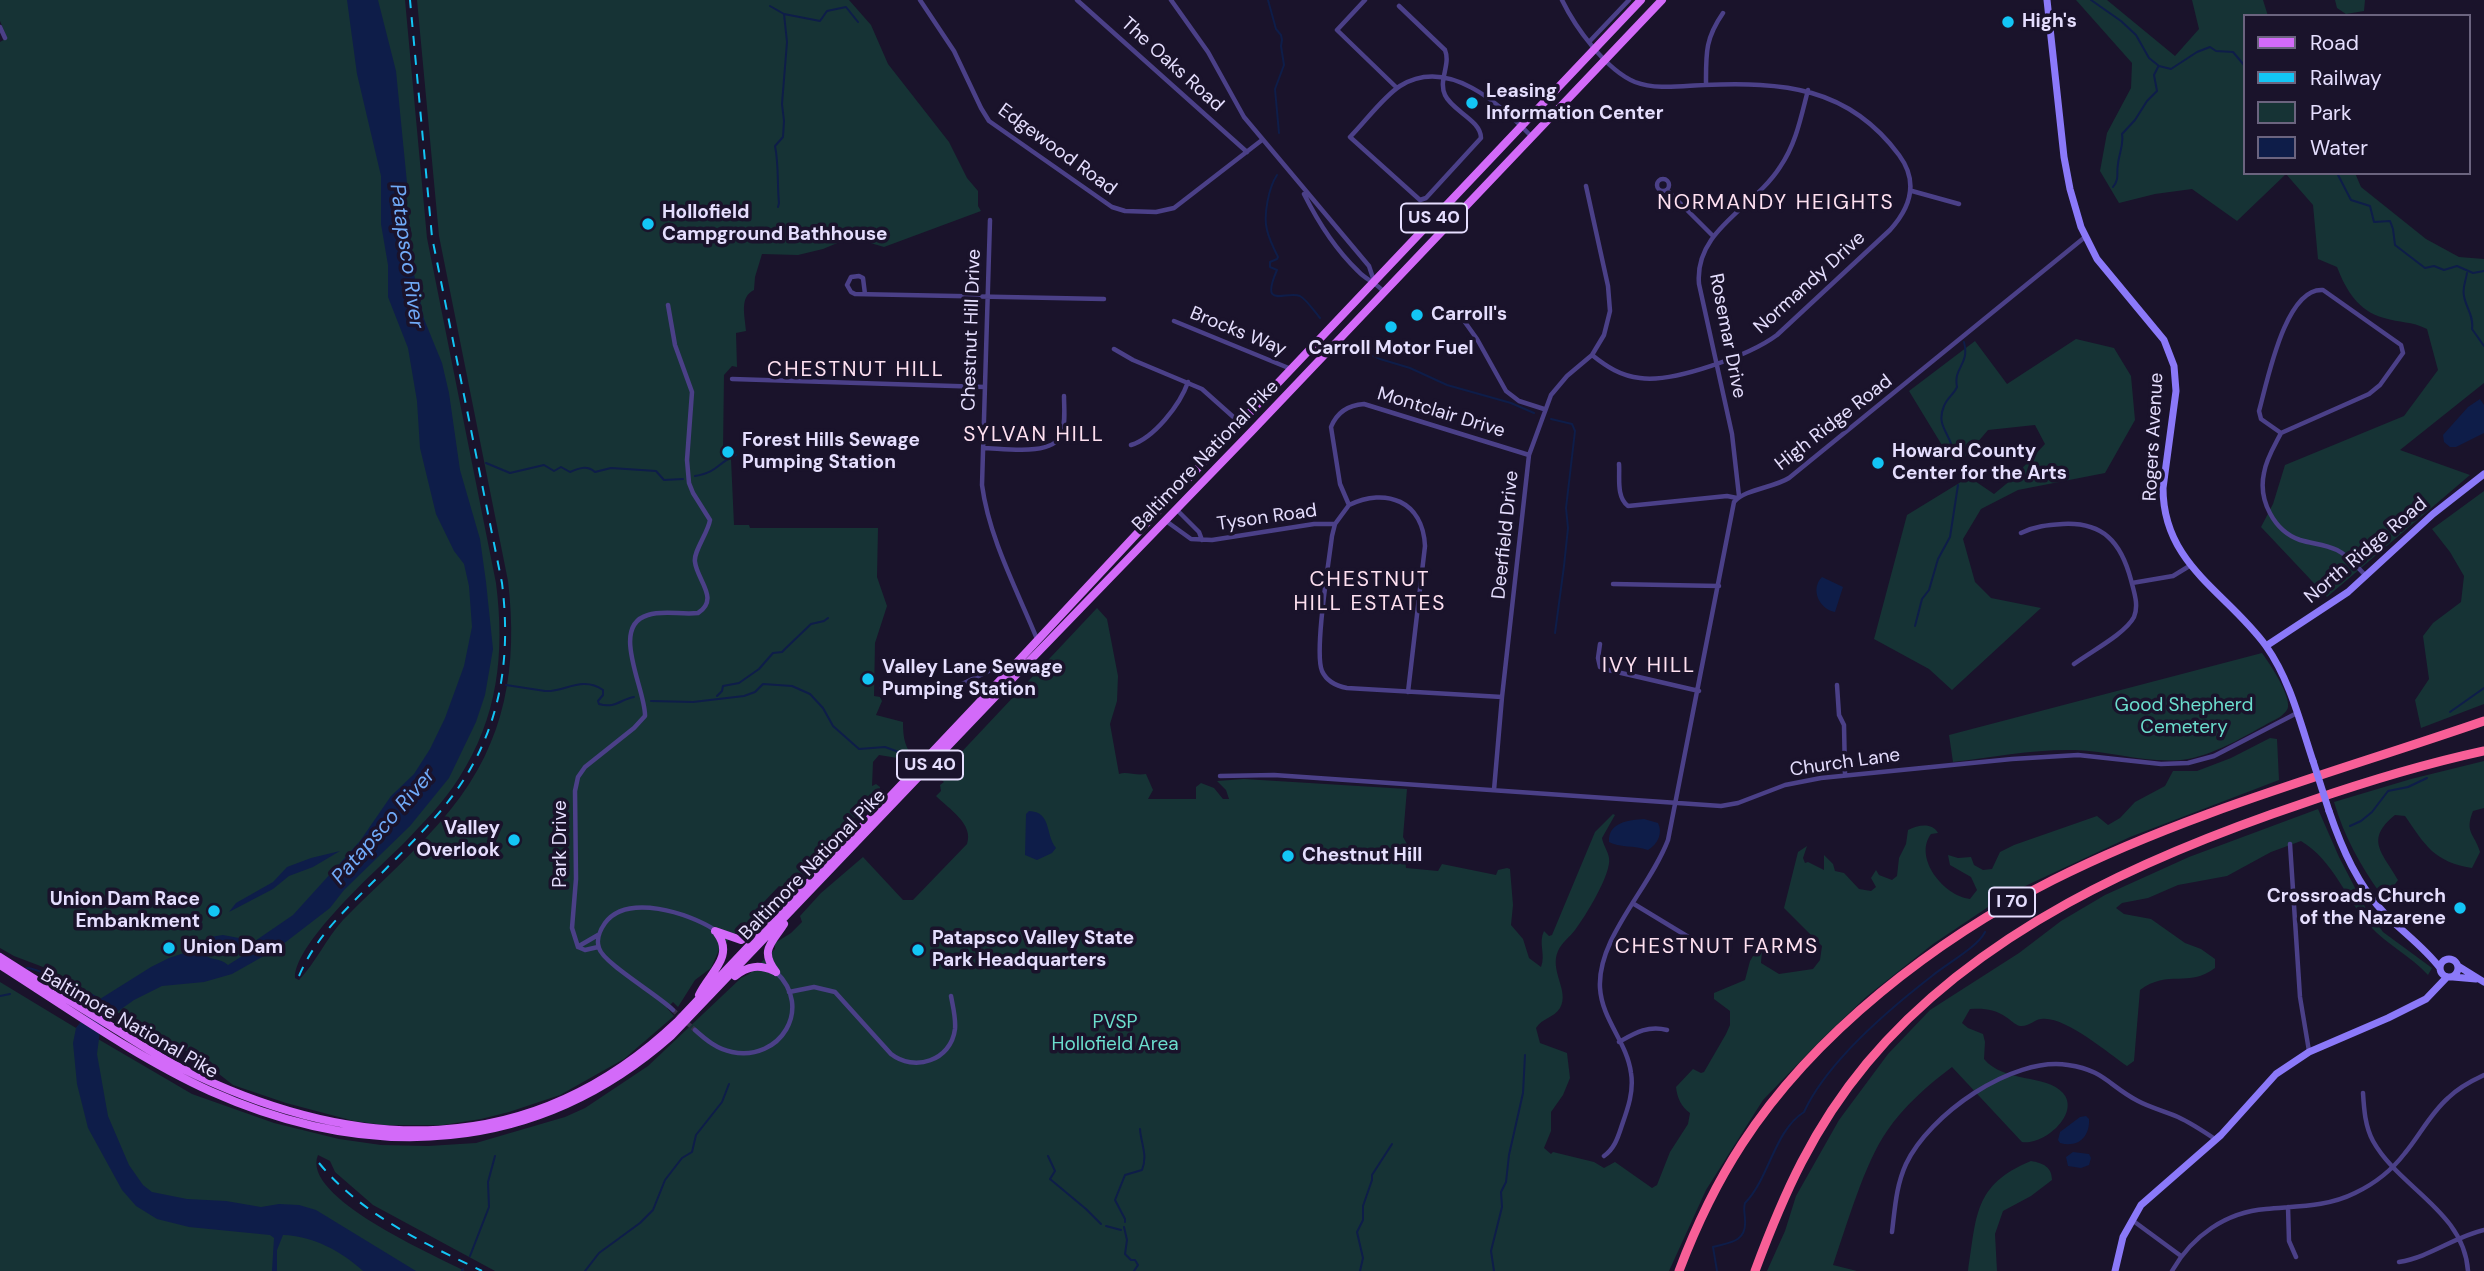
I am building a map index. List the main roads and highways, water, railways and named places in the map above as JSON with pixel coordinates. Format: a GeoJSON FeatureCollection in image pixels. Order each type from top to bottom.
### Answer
{"type":"FeatureCollection","features":[{"type":"Feature","properties":{"kind":"highway","name":"I 70"},"geometry":{"type":"LineString","coordinates":[[1679,1271],[1705,1208],[1728,1167],[1759,1120],[1791,1081],[1838,1032],[1877,998],[1960,934],[2033,890],[2128,846],[2281,788],[2484,721]]}},
{"type":"Feature","properties":{"kind":"highway","name":"I 70"},"geometry":{"type":"LineString","coordinates":[[1755,1271],[1792,1178],[1847,1090],[1875,1055],[1918,1010],[2003,943],[2099,885],[2197,841],[2361,784],[2442,760],[2484,751]]}},
{"type":"Feature","properties":{"kind":"main road","name":"Baltimore National Pike"},"geometry":{"type":"LineString","coordinates":[[133,1044],[200,1077],[289,1111],[368,1128],[438,1131],[503,1120],[543,1108],[603,1079],[634,1058],[663,1035],[695,1002],[1522,126],[1592,46],[1641,0]]}},
{"type":"Feature","properties":{"kind":"main road","name":"Baltimore National Pike"},"geometry":{"type":"LineString","coordinates":[[0,957],[56,996],[209,1090],[288,1118],[368,1135],[444,1137],[518,1123],[583,1098],[654,1051],[713,993],[1662,0]]}},
{"type":"Feature","properties":{"kind":"main road","name":"Rogers Avenue"},"geometry":{"type":"LineString","coordinates":[[2047,0],[2067,177],[2076,211],[2085,237],[2103,267],[2158,332],[2172,358],[2176,374],[2164,477],[2164,504],[2171,533],[2191,565],[2266,646],[2282,674],[2344,852],[2363,885],[2384,913],[2428,952],[2445,974]]}},
{"type":"Feature","properties":{"kind":"main road","name":"North Ridge Road"},"geometry":{"type":"LineString","coordinates":[[2266,646],[2325,609],[2367,576],[2433,514],[2484,474]]}},
{"type":"Feature","properties":{"kind":"main road"},"geometry":{"type":"LineString","coordinates":[[713,993],[746,968],[762,967],[776,972],[768,959],[767,950],[799,903]]}},
{"type":"Feature","properties":{"kind":"main road"},"geometry":{"type":"LineString","coordinates":[[695,1002],[723,958],[724,946],[715,931],[736,940],[746,939],[770,916],[788,904]]}},
{"type":"Feature","properties":{"kind":"main road","name":"Rogers Avenue"},"geometry":{"type":"LineString","coordinates":[[2428,952],[2454,960],[2458,965]]}},
{"type":"Feature","properties":{"kind":"main road"},"geometry":{"type":"LineString","coordinates":[[2115,1271],[2123,1237],[2131,1219],[2147,1200],[2216,1139],[2276,1074],[2309,1052],[2426,999],[2445,974],[2447,959]]}},
{"type":"Feature","properties":{"kind":"main road","name":"Baltimore National Pike"},"geometry":{"type":"LineString","coordinates":[[0,965],[56,996]]}},
{"type":"Feature","properties":{"kind":"main road"},"geometry":{"type":"LineString","coordinates":[[2445,974],[2457,972],[2458,965],[2481,980]]}},
{"type":"Feature","properties":{"kind":"main road"},"geometry":{"type":"LineString","coordinates":[[2445,974],[2481,980]]}},
{"type":"Feature","properties":{"kind":"water","name":"Patapsco River"},"geometry":{"type":"Polygon","coordinates":[[[347,0],[378,0],[396,71],[407,183],[405,219],[412,265],[424,319],[442,363],[460,470],[480,539],[493,649],[485,695],[476,722],[449,778],[410,826],[344,890],[330,908],[278,948],[232,974],[204,982],[162,986],[134,1000],[110,1017],[100,1031],[97,1054],[108,1116],[129,1165],[143,1185],[152,1192],[187,1199],[226,1201],[261,1207],[299,1205],[316,1210],[416,1271],[363,1271],[326,1246],[305,1238],[283,1235],[277,1250],[277,1271],[272,1271],[274,1238],[270,1235],[189,1227],[157,1219],[136,1206],[122,1190],[88,1128],[77,1084],[73,1043],[76,1028],[100,999],[151,967],[196,949],[210,937],[223,935],[255,941],[293,915],[360,841],[391,796],[414,774],[445,718],[464,666],[472,627],[469,586],[464,564],[454,551],[436,514],[420,448],[417,401],[408,348],[388,297],[388,265],[381,224],[381,176],[357,74],[347,0]],[[222,944],[210,949],[205,955],[228,965],[247,953],[241,946],[231,944],[227,947],[222,944]]]}},
{"type":"Feature","properties":{"kind":"water"},"geometry":{"type":"Polygon","coordinates":[[[2480,399],[2484,405],[2484,433],[2456,447],[2450,447],[2444,442],[2443,435],[2468,407],[2480,399]]]}},
{"type":"Feature","properties":{"kind":"water"},"geometry":{"type":"Polygon","coordinates":[[[1822,577],[1843,587],[1835,612],[1825,607],[1818,598],[1817,587],[1822,577]]]}},
{"type":"Feature","properties":{"kind":"water"},"geometry":{"type":"Polygon","coordinates":[[[1029,811],[1036,812],[1045,819],[1056,848],[1037,860],[1025,855],[1026,814],[1029,811]]]}},
{"type":"Feature","properties":{"kind":"water"},"geometry":{"type":"Polygon","coordinates":[[[1644,819],[1658,823],[1660,834],[1652,848],[1648,850],[1609,842],[1612,830],[1620,823],[1644,819]]]}},
{"type":"Feature","properties":{"kind":"water"},"geometry":{"type":"Polygon","coordinates":[[[340,851],[313,867],[289,876],[273,889],[229,912],[236,903],[273,882],[287,867],[340,851]]]}},
{"type":"Feature","properties":{"kind":"water"},"geometry":{"type":"Polygon","coordinates":[[[2086,1116],[2089,1119],[2082,1140],[2072,1144],[2060,1143],[2060,1132],[2080,1117],[2086,1116]]]}},
{"type":"Feature","properties":{"kind":"water"},"geometry":{"type":"Polygon","coordinates":[[[2073,1152],[2089,1154],[2089,1165],[2081,1168],[2068,1166],[2066,1157],[2073,1152]]]}},
{"type":"Feature","properties":{"kind":"waterway"},"geometry":{"type":"LineString","coordinates":[[1268,0],[1282,40],[1284,65],[1275,89],[1279,133]]}},
{"type":"Feature","properties":{"kind":"waterway"},"geometry":{"type":"LineString","coordinates":[[2091,0],[2136,35],[2149,58],[2159,66],[2171,69],[2210,47],[2216,51],[2233,52],[2242,63]]}},
{"type":"Feature","properties":{"kind":"waterway"},"geometry":{"type":"LineString","coordinates":[[770,6],[784,14],[820,21],[827,11],[846,7],[858,22]]}},
{"type":"Feature","properties":{"kind":"waterway"},"geometry":{"type":"LineString","coordinates":[[778,207],[775,146],[783,137],[782,104],[787,42],[784,14]]}},
{"type":"Feature","properties":{"kind":"waterway"},"geometry":{"type":"LineString","coordinates":[[2113,187],[2117,178],[2122,134],[2157,91],[2154,75],[2158,67]]}},
{"type":"Feature","properties":{"kind":"waterway"},"geometry":{"type":"LineString","coordinates":[[1277,175],[1266,209],[1268,233],[1278,257],[1270,262],[1270,267],[1277,270],[1271,291],[1277,296],[1300,296],[1320,318]]}},
{"type":"Feature","properties":{"kind":"waterway"},"geometry":{"type":"LineString","coordinates":[[2338,175],[2351,200],[2370,206],[2374,222],[2390,221],[2395,245],[2425,268],[2434,266],[2444,270],[2457,266],[2473,273],[2484,271]]}},
{"type":"Feature","properties":{"kind":"waterway"},"geometry":{"type":"LineString","coordinates":[[2467,273],[2463,290],[2465,300],[2472,320],[2472,329],[2484,346]]}},
{"type":"Feature","properties":{"kind":"waterway"},"geometry":{"type":"LineString","coordinates":[[1954,455],[1941,420],[1945,403],[1957,387],[1957,375],[1965,356],[1964,342]]}},
{"type":"Feature","properties":{"kind":"waterway"},"geometry":{"type":"LineString","coordinates":[[1347,343],[1447,385],[1511,403],[1534,413]]}},
{"type":"Feature","properties":{"kind":"waterway"},"geometry":{"type":"LineString","coordinates":[[1551,419],[1572,424],[1575,431],[1566,508],[1568,528],[1555,633]]}},
{"type":"Feature","properties":{"kind":"waterway"},"geometry":{"type":"LineString","coordinates":[[695,476],[709,472],[736,455]]}},
{"type":"Feature","properties":{"kind":"waterway"},"geometry":{"type":"LineString","coordinates":[[486,463],[510,473],[544,465],[554,471],[561,467],[570,472],[583,468],[595,472],[611,468],[656,471],[664,480],[683,479]]}},
{"type":"Feature","properties":{"kind":"waterway"},"geometry":{"type":"LineString","coordinates":[[1915,626],[1922,599],[1929,590],[1938,559],[1950,537],[1958,485]]}},
{"type":"Feature","properties":{"kind":"waterway"},"geometry":{"type":"LineString","coordinates":[[717,696],[723,686],[739,683],[759,669],[773,653],[782,652],[811,624],[828,618]]}},
{"type":"Feature","properties":{"kind":"waterway"},"geometry":{"type":"LineString","coordinates":[[506,685],[552,691],[588,684],[603,690],[598,701],[599,704],[605,705],[614,705],[634,697]]}},
{"type":"Feature","properties":{"kind":"waterway"},"geometry":{"type":"LineString","coordinates":[[651,701],[693,702],[744,696],[755,692],[763,684],[792,686],[810,694],[823,708],[833,726],[859,749],[885,747],[907,755]]}},
{"type":"Feature","properties":{"kind":"waterway"},"geometry":{"type":"LineString","coordinates":[[2450,712],[2484,688]]}},
{"type":"Feature","properties":{"kind":"waterway"},"geometry":{"type":"LineString","coordinates":[[2350,826],[2372,812],[2388,791],[2408,787],[2427,778]]}},
{"type":"Feature","properties":{"kind":"waterway"},"geometry":{"type":"LineString","coordinates":[[1717,1271],[1713,1247],[1735,1241],[1743,1233],[1745,1203],[1760,1181],[1778,1143],[1794,1120],[1804,1112],[1828,1074],[1878,1021],[1969,949],[1985,932]]}},
{"type":"Feature","properties":{"kind":"waterway"},"geometry":{"type":"LineString","coordinates":[[27,968],[64,981],[100,1000]]}},
{"type":"Feature","properties":{"kind":"waterway"},"geometry":{"type":"LineString","coordinates":[[0,996],[10,994]]}},
{"type":"Feature","properties":{"kind":"waterway"},"geometry":{"type":"LineString","coordinates":[[1494,1271],[1491,1251],[1523,1093],[1525,1055]]}},
{"type":"Feature","properties":{"kind":"waterway"},"geometry":{"type":"LineString","coordinates":[[585,1271],[599,1253],[653,1210],[665,1180],[682,1158],[692,1152],[696,1135],[722,1102],[729,1084]]}},
{"type":"Feature","properties":{"kind":"waterway"},"geometry":{"type":"LineString","coordinates":[[1125,1222],[1115,1200],[1125,1175],[1142,1170],[1144,1165],[1140,1129]]}},
{"type":"Feature","properties":{"kind":"waterway"},"geometry":{"type":"LineString","coordinates":[[1360,1271],[1363,1258],[1357,1232],[1363,1220],[1363,1206],[1372,1175],[1392,1144]]}},
{"type":"Feature","properties":{"kind":"waterway"},"geometry":{"type":"LineString","coordinates":[[470,1256],[489,1207],[488,1182],[495,1156]]}},
{"type":"Feature","properties":{"kind":"waterway"},"geometry":{"type":"LineString","coordinates":[[1048,1156],[1055,1171],[1050,1179],[1101,1224]]}},
{"type":"Feature","properties":{"kind":"waterway"},"geometry":{"type":"LineString","coordinates":[[1106,1226],[1121,1230]]}},
{"type":"Feature","properties":{"kind":"waterway"},"geometry":{"type":"LineString","coordinates":[[1124,1227],[1127,1240],[1125,1254],[1138,1265],[1134,1271]]}},
{"type":"Feature","properties":{"kind":"tunnel"},"geometry":{"type":"LineString","coordinates":[[673,1010],[695,1030]]}},
{"type":"Feature","properties":{"kind":"railway"},"geometry":{"type":"LineString","coordinates":[[299,976],[313,949],[332,925],[412,843],[465,778],[490,726],[503,671],[505,613],[502,583],[432,237],[410,0]]}},
{"type":"Feature","properties":{"kind":"railway"},"geometry":{"type":"LineString","coordinates":[[319,1163],[354,1198],[394,1226],[482,1271]]}},
{"type":"Feature","properties":{"kind":"place","name":"High's"},"geometry":{"type":"Point","coordinates":[2008,22]}},
{"type":"Feature","properties":{"kind":"place","name":"Leasing Information Center"},"geometry":{"type":"Point","coordinates":[1472,103]}},
{"type":"Feature","properties":{"kind":"place","name":"Hollofield Campground Bathhouse"},"geometry":{"type":"Point","coordinates":[648,224]}},
{"type":"Feature","properties":{"kind":"place","name":"Carroll's"},"geometry":{"type":"Point","coordinates":[1417,315]}},
{"type":"Feature","properties":{"kind":"place","name":"Carroll Motor Fuel"},"geometry":{"type":"Point","coordinates":[1391,327]}},
{"type":"Feature","properties":{"kind":"place","name":"Forest Hills Sewage Pumping Station"},"geometry":{"type":"Point","coordinates":[728,452]}},
{"type":"Feature","properties":{"kind":"place","name":"Howard County Center for the Arts"},"geometry":{"type":"Point","coordinates":[1878,463]}},
{"type":"Feature","properties":{"kind":"place","name":"Valley Lane Sewage Pumping Station"},"geometry":{"type":"Point","coordinates":[868,679]}},
{"type":"Feature","properties":{"kind":"place","name":"Valley Overlook"},"geometry":{"type":"Point","coordinates":[514,840]}},
{"type":"Feature","properties":{"kind":"place","name":"Chestnut Hill"},"geometry":{"type":"Point","coordinates":[1288,856]}},
{"type":"Feature","properties":{"kind":"place","name":"Crossroads Church of the Nazarene"},"geometry":{"type":"Point","coordinates":[2460,908]}},
{"type":"Feature","properties":{"kind":"place","name":"Union Dam Race Embankment"},"geometry":{"type":"Point","coordinates":[214,911]}},
{"type":"Feature","properties":{"kind":"place","name":"Union Dam"},"geometry":{"type":"Point","coordinates":[169,948]}},
{"type":"Feature","properties":{"kind":"place","name":"Patapsco Valley State Park Headquarters"},"geometry":{"type":"Point","coordinates":[918,950]}},
{"type":"Feature","properties":{"kind":"district","name":"NORMANDY HEIGHTS"},"geometry":{"type":"Point","coordinates":[1776,203]}},
{"type":"Feature","properties":{"kind":"district","name":"CHESTNUT HILL"},"geometry":{"type":"Point","coordinates":[856,370]}},
{"type":"Feature","properties":{"kind":"district","name":"SYLVAN HILL"},"geometry":{"type":"Point","coordinates":[1034,435]}},
{"type":"Feature","properties":{"kind":"district","name":"CHESTNUT HILL ESTATES"},"geometry":{"type":"Point","coordinates":[1370,592]}},
{"type":"Feature","properties":{"kind":"district","name":"IVY HILL"},"geometry":{"type":"Point","coordinates":[1649,666]}},
{"type":"Feature","properties":{"kind":"district","name":"CHESTNUT FARMS"},"geometry":{"type":"Point","coordinates":[1717,947]}},
{"type":"Feature","properties":{"kind":"park label","name":"Good Shepherd Cemetery"},"geometry":{"type":"Point","coordinates":[2184,717]}},
{"type":"Feature","properties":{"kind":"park label","name":"PVSP Hollofield Area"},"geometry":{"type":"Point","coordinates":[1115,1034]}}]}
